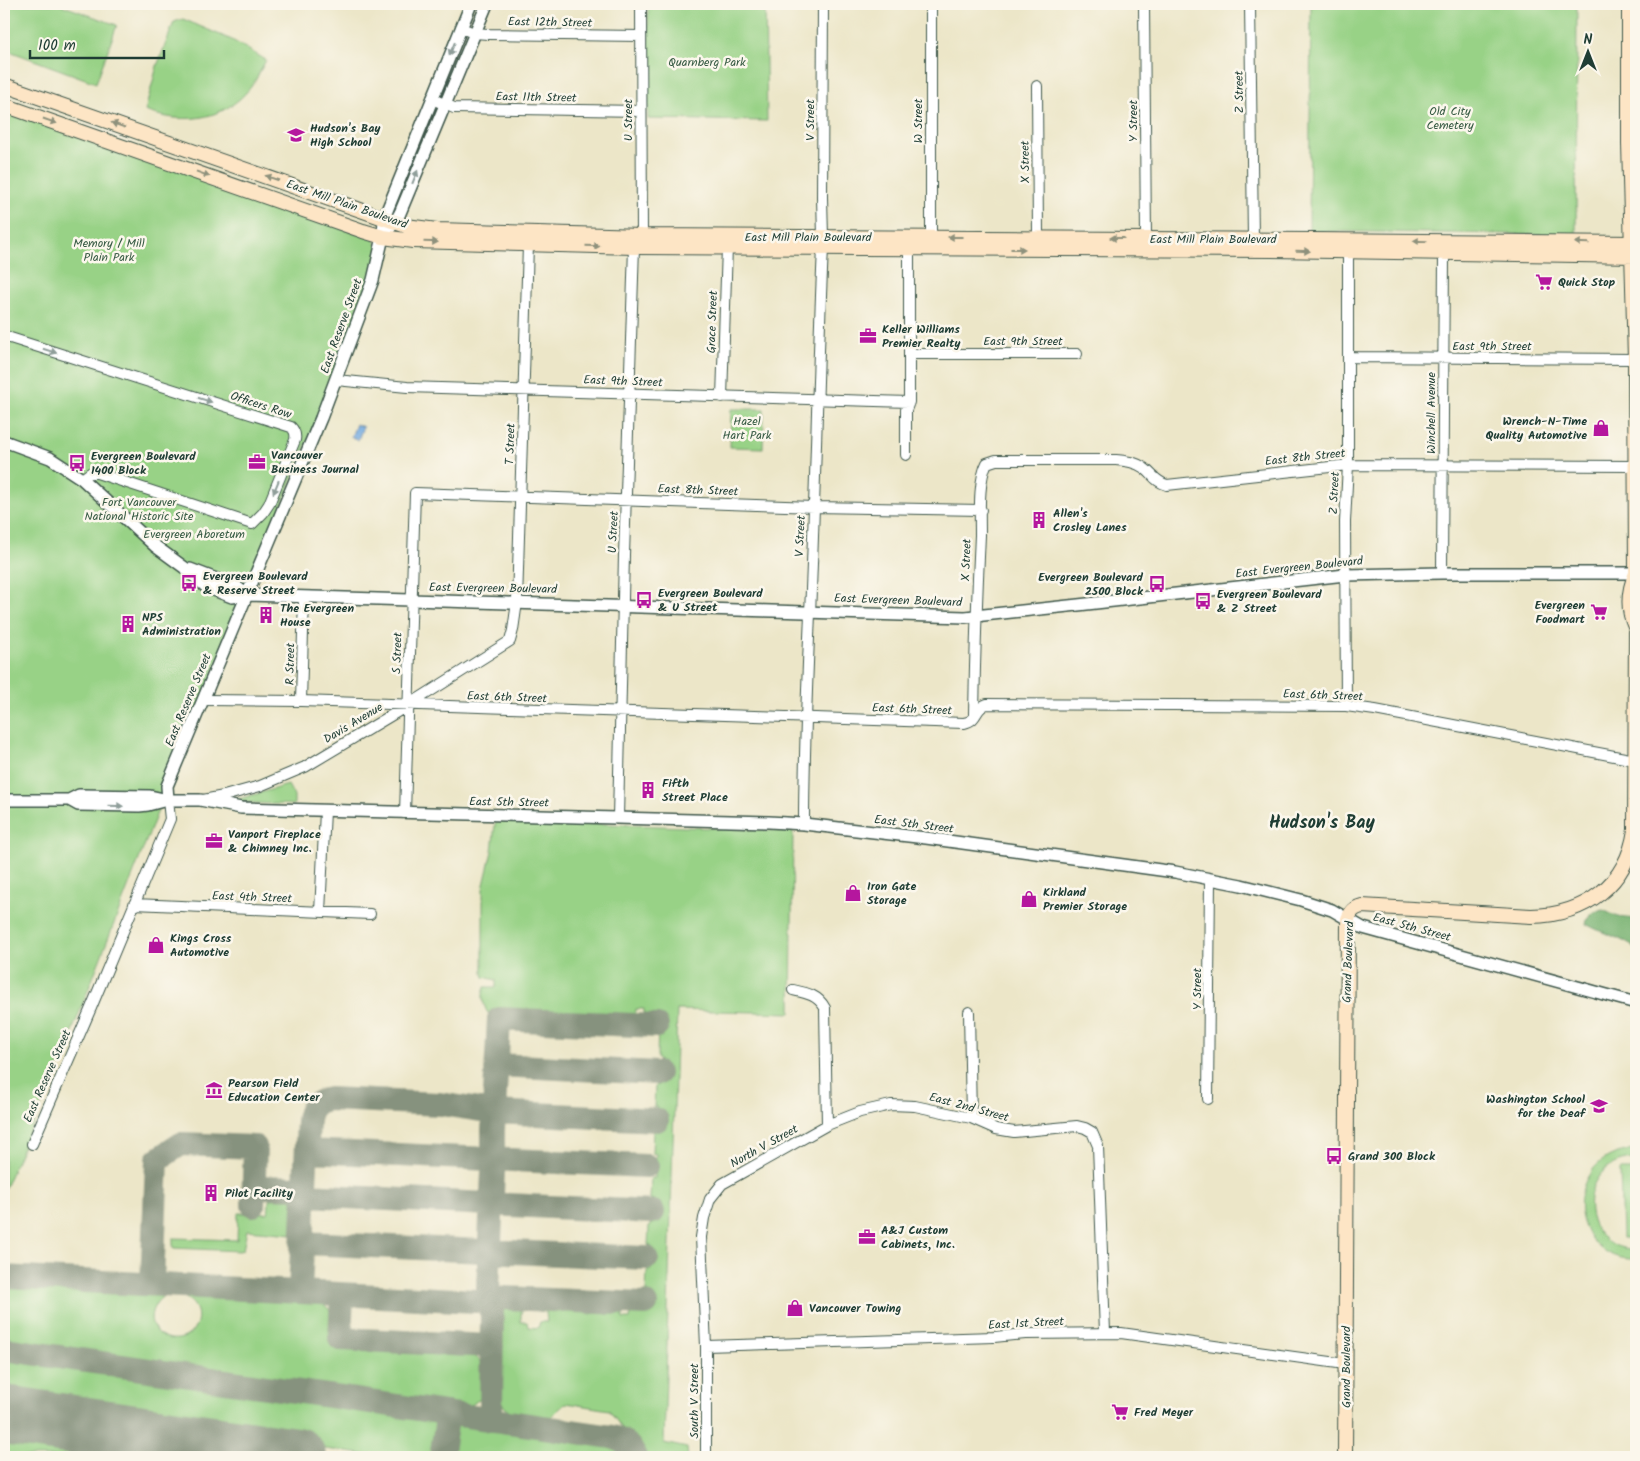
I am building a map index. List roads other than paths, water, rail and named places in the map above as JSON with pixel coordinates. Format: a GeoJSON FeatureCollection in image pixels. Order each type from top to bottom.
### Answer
{"type":"FeatureCollection","features":[{"type":"Feature","properties":{"kind":"main road","name":"Grand Boulevard"},"geometry":{"type":"LineString","coordinates":[[1346,1457],[1348,919],[1351,912],[1356,907],[1362,906],[1531,916],[1558,914],[1588,902],[1613,882],[1625,865],[1635,830],[1636,625],[1630,615],[1630,585],[1636,574],[1633,61],[1629,4]]}},
{"type":"Feature","properties":{"kind":"main road","name":"East Mill Plain Boulevard"},"geometry":{"type":"LineString","coordinates":[[4,85],[406,226],[437,230],[727,248],[931,237],[1252,239],[1634,250]]}},
{"type":"Feature","properties":{"kind":"main road","name":"East Mill Plain Boulevard"},"geometry":{"type":"LineString","coordinates":[[4,105],[383,237],[413,241],[528,245],[638,241],[823,242],[910,248],[1444,253],[1634,250]]}},
{"type":"Feature","properties":{"kind":"street","name":"East Reserve Street"},"geometry":{"type":"LineString","coordinates":[[390,220],[432,99],[471,4]]}},
{"type":"Feature","properties":{"kind":"street","name":"East Reserve Street"},"geometry":{"type":"LineString","coordinates":[[32,1144],[170,819],[167,787],[336,380],[373,280],[383,237],[444,104],[486,4]]}},
{"type":"Feature","properties":{"kind":"street","name":"U Street"},"geometry":{"type":"LineString","coordinates":[[618,818],[630,394],[638,241],[641,4]]}},
{"type":"Feature","properties":{"kind":"street","name":"V Street"},"geometry":{"type":"LineString","coordinates":[[804,824],[816,399],[823,242],[823,4]]}},
{"type":"Feature","properties":{"kind":"street","name":"W Street"},"geometry":{"type":"LineString","coordinates":[[931,4],[931,237]]}},
{"type":"Feature","properties":{"kind":"street","name":"Y Street"},"geometry":{"type":"LineString","coordinates":[[1144,4],[1146,238]]}},
{"type":"Feature","properties":{"kind":"street","name":"Z Street"},"geometry":{"type":"LineString","coordinates":[[1250,4],[1252,239]]}},
{"type":"Feature","properties":{"kind":"street","name":"East 12th Street"},"geometry":{"type":"LineString","coordinates":[[461,28],[474,33],[515,35],[641,36]]}},
{"type":"Feature","properties":{"kind":"street","name":"X Street"},"geometry":{"type":"LineString","coordinates":[[1037,86],[1038,238]]}},
{"type":"Feature","properties":{"kind":"street","name":"East 11th Street"},"geometry":{"type":"LineString","coordinates":[[432,99],[454,108],[641,110]]}},
{"type":"Feature","properties":{"kind":"street","name":"T Street"},"geometry":{"type":"LineString","coordinates":[[508,642],[511,639],[513,630],[516,602],[528,245]]}},
{"type":"Feature","properties":{"kind":"street","name":"Grace Street"},"geometry":{"type":"LineString","coordinates":[[722,397],[727,248]]}},
{"type":"Feature","properties":{"kind":"street"},"geometry":{"type":"LineString","coordinates":[[906,455],[906,410],[909,402],[910,248]]}},
{"type":"Feature","properties":{"kind":"street","name":"Z Street"},"geometry":{"type":"LineString","coordinates":[[1346,706],[1345,522],[1348,465],[1348,251]]}},
{"type":"Feature","properties":{"kind":"street","name":"Winchell Avenue"},"geometry":{"type":"LineString","coordinates":[[1442,573],[1444,253]]}},
{"type":"Feature","properties":{"kind":"street","name":"Officers Row"},"geometry":{"type":"LineString","coordinates":[[4,336],[291,427],[296,434],[269,504],[252,524],[98,473],[90,473],[82,479]]}},
{"type":"Feature","properties":{"kind":"street","name":"East 9th Street"},"geometry":{"type":"LineString","coordinates":[[909,354],[1077,354]]}},
{"type":"Feature","properties":{"kind":"street","name":"East 9th Street"},"geometry":{"type":"LineString","coordinates":[[1349,357],[1635,359]]}},
{"type":"Feature","properties":{"kind":"street","name":"East 9th Street"},"geometry":{"type":"LineString","coordinates":[[336,380],[408,387],[909,402]]}},
{"type":"Feature","properties":{"kind":"street","name":"East Evergreen Boulevard"},"geometry":{"type":"LineString","coordinates":[[4,442],[50,458],[82,479],[155,546],[185,568],[206,587],[232,597],[247,595],[516,602],[965,617],[1345,575],[1442,573],[1636,574]]}},
{"type":"Feature","properties":{"kind":"street","name":"East 8th Street"},"geometry":{"type":"LineString","coordinates":[[987,463],[996,460],[1116,460],[1132,462],[1144,468],[1158,482],[1167,485],[1348,465],[1635,466]]}},
{"type":"Feature","properties":{"kind":"street","name":"X Street"},"geometry":{"type":"LineString","coordinates":[[974,718],[980,510],[982,472],[987,463]]}},
{"type":"Feature","properties":{"kind":"street","name":"East 8th Street"},"geometry":{"type":"LineString","coordinates":[[415,493],[980,510]]}},
{"type":"Feature","properties":{"kind":"street","name":"S Street"},"geometry":{"type":"LineString","coordinates":[[405,813],[415,493]]}},
{"type":"Feature","properties":{"kind":"street","name":"R Street"},"geometry":{"type":"LineString","coordinates":[[301,701],[304,597]]}},
{"type":"Feature","properties":{"kind":"street","name":"Davis Avenue"},"geometry":{"type":"LineString","coordinates":[[200,800],[224,796],[260,786],[305,767],[407,706],[508,642]]}},
{"type":"Feature","properties":{"kind":"street","name":"East 6th Street"},"geometry":{"type":"LineString","coordinates":[[204,700],[301,701],[964,724],[974,718],[980,708],[987,704],[1346,706],[1384,711],[1635,760]]}},
{"type":"Feature","properties":{"kind":"street","name":"East 5th Street"},"geometry":{"type":"LineString","coordinates":[[4,800],[69,800],[79,795],[150,796],[168,800],[200,800],[237,808],[804,824],[926,838],[1175,872],[1241,885],[1302,900],[1332,910],[1363,928],[1636,1003]]}},
{"type":"Feature","properties":{"kind":"street"},"geometry":{"type":"LineString","coordinates":[[320,912],[325,811]]}},
{"type":"Feature","properties":{"kind":"street","name":"Y Street"},"geometry":{"type":"LineString","coordinates":[[1208,1099],[1210,879]]}},
{"type":"Feature","properties":{"kind":"street","name":"East 4th Street"},"geometry":{"type":"LineString","coordinates":[[134,904],[370,914]]}},
{"type":"Feature","properties":{"kind":"street"},"geometry":{"type":"LineString","coordinates":[[793,990],[815,996],[822,1001],[825,1008],[827,1125]]}},
{"type":"Feature","properties":{"kind":"street"},"geometry":{"type":"LineString","coordinates":[[968,1012],[971,1118]]}},
{"type":"Feature","properties":{"kind":"street","name":"East 2nd Street"},"geometry":{"type":"LineString","coordinates":[[827,1125],[860,1112],[891,1105],[915,1106],[971,1118],[996,1128],[1014,1132],[1067,1126],[1085,1128],[1092,1132],[1098,1146],[1106,1332]]}},
{"type":"Feature","properties":{"kind":"street","name":"North V Street"},"geometry":{"type":"LineString","coordinates":[[706,1346],[701,1237],[710,1199],[722,1184],[827,1125]]}},
{"type":"Feature","properties":{"kind":"street","name":"East 1st Street"},"geometry":{"type":"LineString","coordinates":[[706,1346],[1106,1332],[1345,1364]]}},
{"type":"Feature","properties":{"kind":"street","name":"South V Street"},"geometry":{"type":"LineString","coordinates":[[706,1346],[706,1457]]}},
{"type":"Feature","properties":{"kind":"water"},"geometry":{"type":"Polygon","coordinates":[[[356,424],[363,427],[358,440],[351,437],[356,424]]]}},
{"type":"Feature","properties":{"kind":"place","name":"Hudson's Bay High School"},"geometry":{"type":"Point","coordinates":[296,135]}},
{"type":"Feature","properties":{"kind":"place","name":"Quick Stop"},"geometry":{"type":"Point","coordinates":[1544,282]}},
{"type":"Feature","properties":{"kind":"place","name":"Keller Williams Premier Realty"},"geometry":{"type":"Point","coordinates":[868,336]}},
{"type":"Feature","properties":{"kind":"place","name":"Wrench-N-Time Quality Automotive"},"geometry":{"type":"Point","coordinates":[1601,428]}},
{"type":"Feature","properties":{"kind":"place","name":"Vancouver Business Journal"},"geometry":{"type":"Point","coordinates":[257,462]}},
{"type":"Feature","properties":{"kind":"place","name":"Evergreen Boulevard 1400 Block"},"geometry":{"type":"Point","coordinates":[77,463]}},
{"type":"Feature","properties":{"kind":"place","name":"Allen's Crosley Lanes"},"geometry":{"type":"Point","coordinates":[1039,520]}},
{"type":"Feature","properties":{"kind":"place","name":"Evergreen Boulevard & Reserve Street"},"geometry":{"type":"Point","coordinates":[189,583]}},
{"type":"Feature","properties":{"kind":"place","name":"Evergreen Boulevard 2500 Block"},"geometry":{"type":"Point","coordinates":[1157,584]}},
{"type":"Feature","properties":{"kind":"place","name":"Evergreen Boulevard & U Street"},"geometry":{"type":"Point","coordinates":[644,600]}},
{"type":"Feature","properties":{"kind":"place","name":"Evergreen Boulevard & Z Street"},"geometry":{"type":"Point","coordinates":[1203,601]}},
{"type":"Feature","properties":{"kind":"place","name":"Evergreen Foodmart"},"geometry":{"type":"Point","coordinates":[1599,612]}},
{"type":"Feature","properties":{"kind":"place","name":"The Evergreen House"},"geometry":{"type":"Point","coordinates":[266,615]}},
{"type":"Feature","properties":{"kind":"place","name":"NPS Administration"},"geometry":{"type":"Point","coordinates":[128,624]}},
{"type":"Feature","properties":{"kind":"place","name":"Fifth Street Place"},"geometry":{"type":"Point","coordinates":[648,790]}},
{"type":"Feature","properties":{"kind":"place","name":"Vanport Fireplace & Chimney Inc."},"geometry":{"type":"Point","coordinates":[214,841]}},
{"type":"Feature","properties":{"kind":"place","name":"Iron Gate Storage"},"geometry":{"type":"Point","coordinates":[853,893]}},
{"type":"Feature","properties":{"kind":"place","name":"Kirkland Premier Storage"},"geometry":{"type":"Point","coordinates":[1029,899]}},
{"type":"Feature","properties":{"kind":"place","name":"Kings Cross Automotive"},"geometry":{"type":"Point","coordinates":[156,945]}},
{"type":"Feature","properties":{"kind":"place","name":"Pearson Field Education Center"},"geometry":{"type":"Point","coordinates":[214,1090]}},
{"type":"Feature","properties":{"kind":"place","name":"Washington School for the Deaf"},"geometry":{"type":"Point","coordinates":[1599,1106]}},
{"type":"Feature","properties":{"kind":"place","name":"Grand 300 Block"},"geometry":{"type":"Point","coordinates":[1334,1156]}},
{"type":"Feature","properties":{"kind":"place","name":"Pilot Facility"},"geometry":{"type":"Point","coordinates":[211,1193]}},
{"type":"Feature","properties":{"kind":"place","name":"A&J Custom Cabinets, Inc."},"geometry":{"type":"Point","coordinates":[867,1237]}},
{"type":"Feature","properties":{"kind":"place","name":"Vancouver Towing"},"geometry":{"type":"Point","coordinates":[795,1308]}},
{"type":"Feature","properties":{"kind":"place","name":"Fred Meyer"},"geometry":{"type":"Point","coordinates":[1120,1412]}},
{"type":"Feature","properties":{"kind":"district","name":"Hudson's Bay"},"geometry":{"type":"Point","coordinates":[1322,822]}},
{"type":"Feature","properties":{"kind":"park label","name":"Quarnberg Park"},"geometry":{"type":"Point","coordinates":[707,62]}},
{"type":"Feature","properties":{"kind":"park label","name":"Old City Cemetery"},"geometry":{"type":"Point","coordinates":[1450,118]}},
{"type":"Feature","properties":{"kind":"park label","name":"Memory / Mill Plain Park"},"geometry":{"type":"Point","coordinates":[109,250]}},
{"type":"Feature","properties":{"kind":"park label","name":"Hazel Hart Park"},"geometry":{"type":"Point","coordinates":[747,428]}},
{"type":"Feature","properties":{"kind":"park label","name":"Fort Vancouver National Historic Site"},"geometry":{"type":"Point","coordinates":[139,509]}},
{"type":"Feature","properties":{"kind":"park label","name":"Evergreen Aboretum"},"geometry":{"type":"Point","coordinates":[194,534]}}]}
